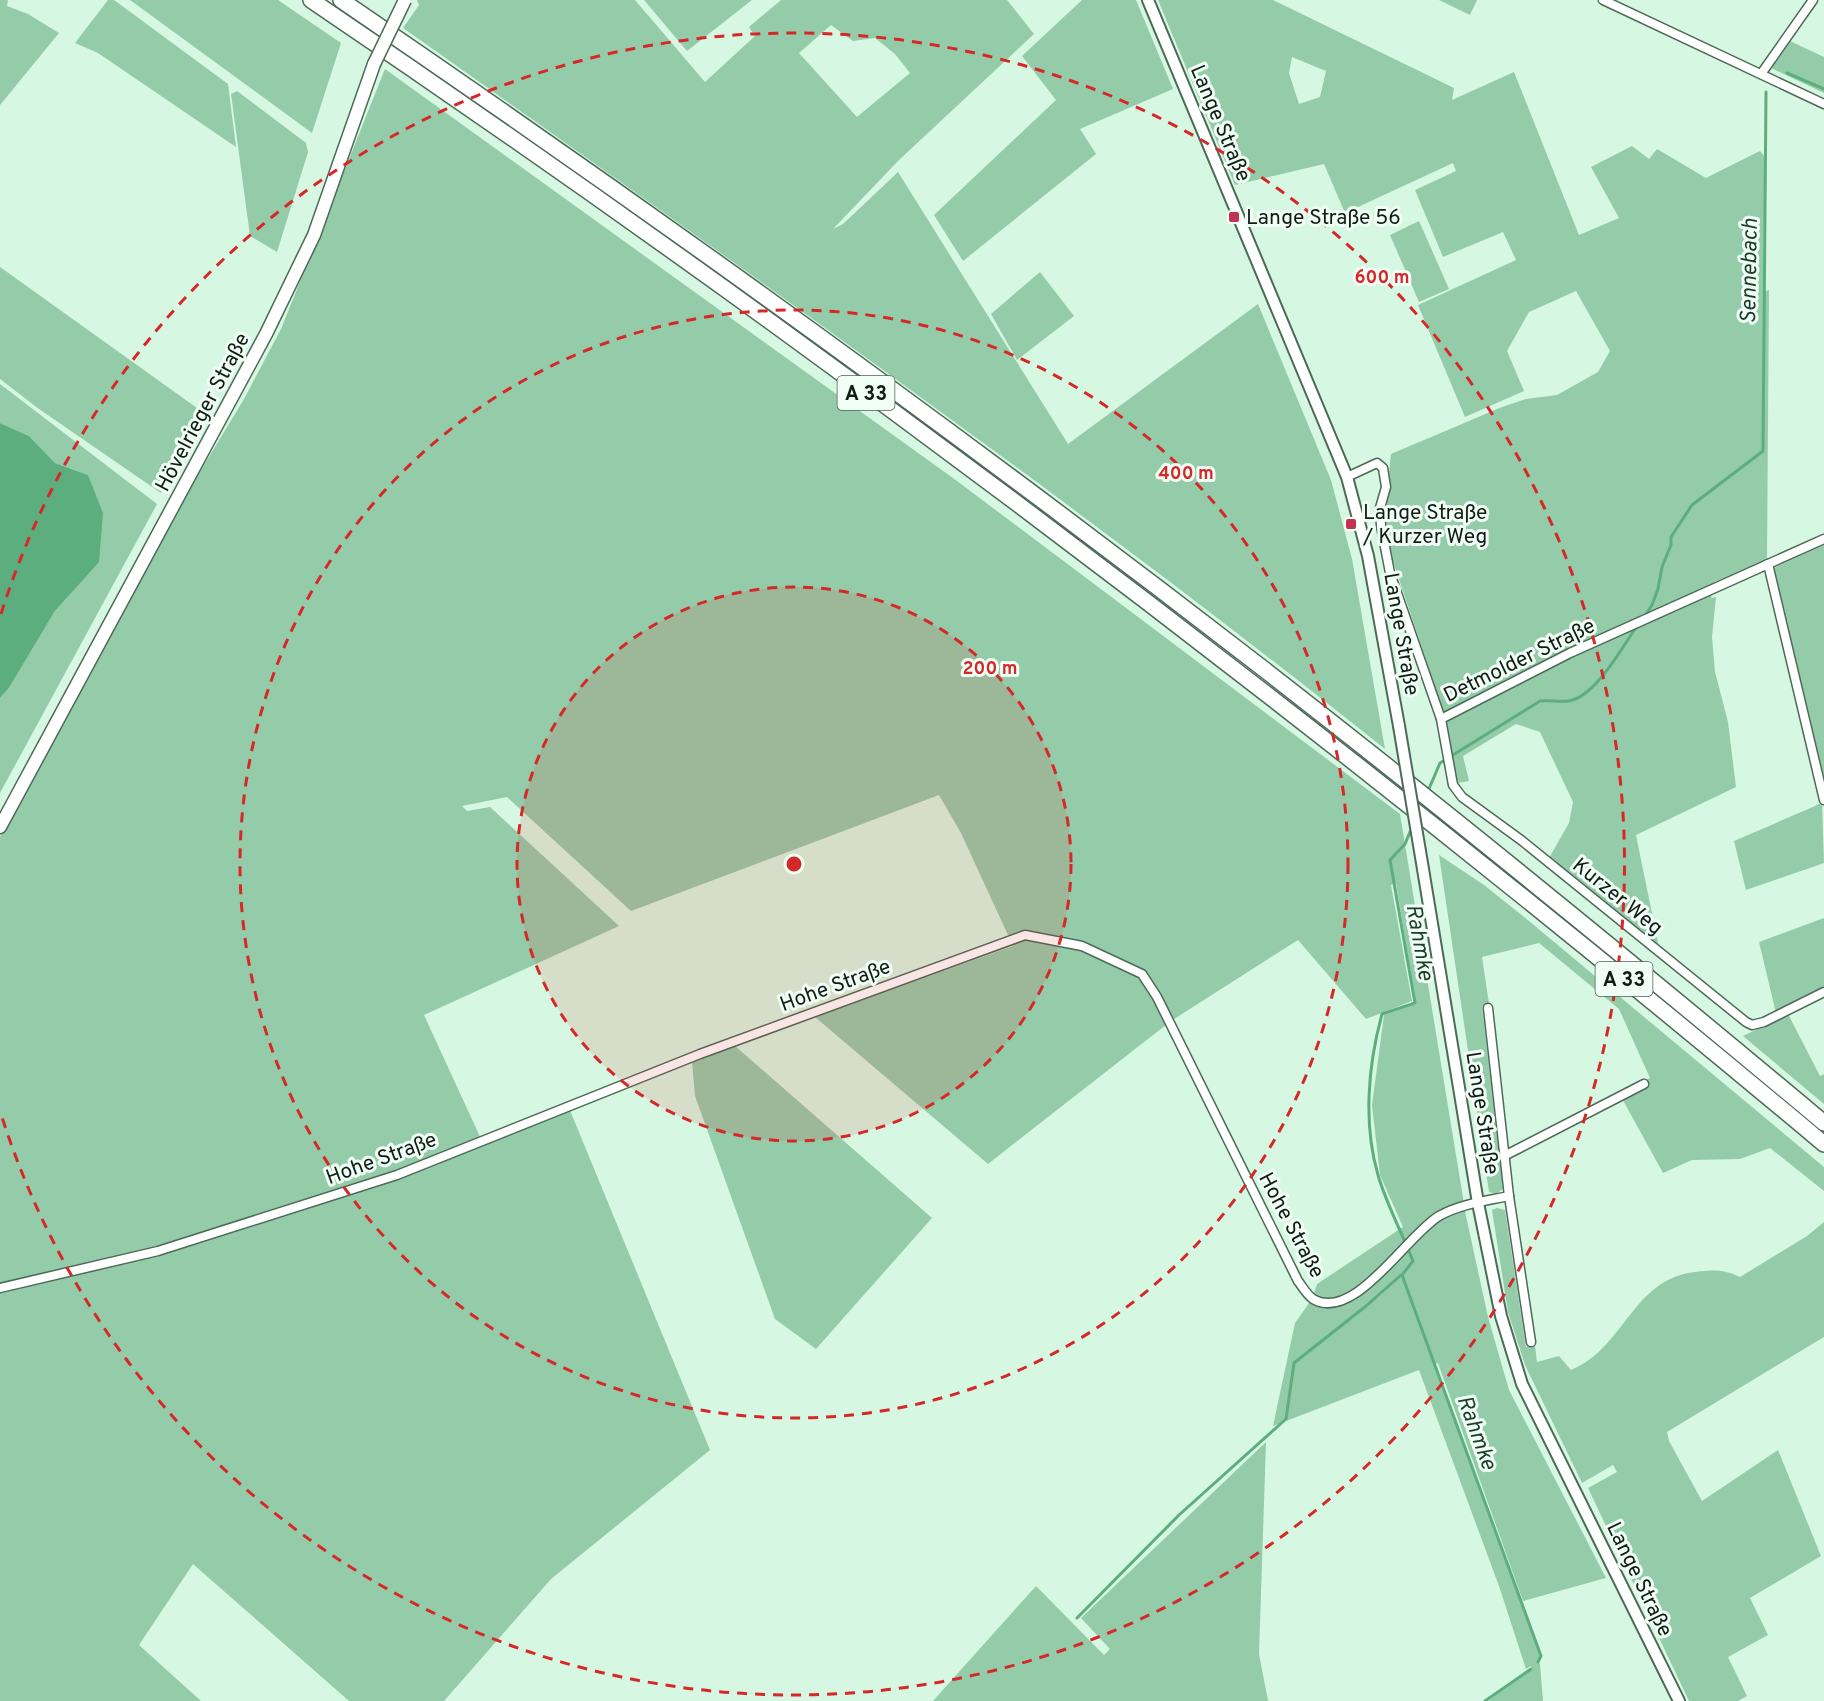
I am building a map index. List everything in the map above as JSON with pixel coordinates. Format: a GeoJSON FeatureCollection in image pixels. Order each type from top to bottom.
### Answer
{"type":"FeatureCollection","features":[{"type":"Feature","properties":{"kind":"highway","name":"A 33"},"geometry":{"type":"LineString","coordinates":[[311,0],[703,273],[950,453],[1408,804],[1824,1144]]}},
{"type":"Feature","properties":{"kind":"highway","name":"A 33"},"geometry":{"type":"LineString","coordinates":[[341,0],[566,154],[760,294],[1255,662],[1431,802],[1824,1123]]}},
{"type":"Feature","properties":{"kind":"main road","name":"Hövelrieger Straße"},"geometry":{"type":"LineString","coordinates":[[0,827],[266,334],[299,267],[314,235],[374,64],[405,0]]}},
{"type":"Feature","properties":{"kind":"street","name":"Lange Straße"},"geometry":{"type":"LineString","coordinates":[[1148,0],[1347,477],[1368,556],[1399,726],[1478,1203],[1501,1316],[1522,1384],[1679,1701]]}},
{"type":"Feature","properties":{"kind":"street"},"geometry":{"type":"LineString","coordinates":[[1603,0],[1824,104]]}},
{"type":"Feature","properties":{"kind":"street"},"geometry":{"type":"LineString","coordinates":[[1761,74],[1813,0]]}},
{"type":"Feature","properties":{"kind":"street","name":"Detmolder Straße"},"geometry":{"type":"LineString","coordinates":[[1347,477],[1377,464],[1383,468],[1386,487],[1380,508],[1381,526],[1390,573],[1441,719],[1611,634],[1824,539]]}},
{"type":"Feature","properties":{"kind":"street"},"geometry":{"type":"LineString","coordinates":[[1768,564],[1824,800]]}},
{"type":"Feature","properties":{"kind":"street","name":"Kurzer Weg"},"geometry":{"type":"LineString","coordinates":[[1441,719],[1453,785],[1462,797],[1521,840],[1746,1023],[1752,1025],[1764,1022],[1824,992]]}},
{"type":"Feature","properties":{"kind":"street","name":"Hohe Straße"},"geometry":{"type":"LineString","coordinates":[[0,1288],[158,1251],[398,1175],[700,1054],[1025,935],[1082,946],[1142,974],[1157,997],[1298,1281],[1310,1297],[1329,1304],[1345,1301],[1364,1287],[1411,1239],[1438,1217],[1478,1203]]}},
{"type":"Feature","properties":{"kind":"street","name":"Lange Straße"},"geometry":{"type":"LineString","coordinates":[[1488,1008],[1509,1196],[1531,1342]]}},
{"type":"Feature","properties":{"kind":"street","name":"Lange Straße"},"geometry":{"type":"LineString","coordinates":[[1506,1155],[1644,1084]]}},
{"type":"Feature","properties":{"kind":"street","name":"Lange Straße"},"geometry":{"type":"LineString","coordinates":[[1478,1203],[1509,1196]]}},
{"type":"Feature","properties":{"kind":"shaded area"},"geometry":{"type":"Polygon","coordinates":[[[0,0],[8,0],[7,6],[28,14],[59,33],[0,105],[0,0]]]}},
{"type":"Feature","properties":{"kind":"shaded area"},"geometry":{"type":"Polygon","coordinates":[[[108,0],[114,0],[228,84],[236,147],[98,53],[75,43],[108,0]]]}},
{"type":"Feature","properties":{"kind":"shaded area"},"geometry":{"type":"Polygon","coordinates":[[[130,0],[278,0],[341,43],[312,133],[130,0]]]}},
{"type":"Feature","properties":{"kind":"shaded area"},"geometry":{"type":"Polygon","coordinates":[[[417,0],[635,0],[705,82],[755,36],[749,27],[781,0],[1007,0],[1034,34],[899,160],[833,229],[843,224],[898,172],[1068,444],[1258,304],[1331,480],[1352,559],[1385,749],[1145,563],[1023,472],[403,28],[419,5],[417,0]],[[831,25],[799,53],[857,117],[910,73],[895,54],[875,38],[853,41],[831,25]]]}},
{"type":"Feature","properties":{"kind":"shaded area"},"geometry":{"type":"Polygon","coordinates":[[[644,0],[752,0],[687,51],[644,0]]]}},
{"type":"Feature","properties":{"kind":"shaded area"},"geometry":{"type":"Polygon","coordinates":[[[1082,0],[1136,0],[1173,89],[1080,129],[1096,154],[963,261],[934,215],[1056,100],[1022,56],[1082,0]]]}},
{"type":"Feature","properties":{"kind":"shaded area"},"geometry":{"type":"Polygon","coordinates":[[[1158,0],[1273,0],[1454,88],[1452,100],[1514,72],[1579,235],[1619,218],[1591,167],[1632,146],[1649,159],[1657,149],[1706,178],[1760,151],[1765,157],[1763,292],[1769,290],[1767,560],[1714,582],[1711,598],[1716,597],[1712,637],[1715,672],[1728,722],[1736,787],[1636,835],[1659,948],[1549,858],[1569,823],[1573,802],[1540,732],[1516,724],[1463,756],[1469,781],[1458,783],[1440,702],[1383,531],[1391,454],[1502,407],[1526,399],[1557,395],[1598,372],[1610,351],[1576,291],[1529,312],[1507,351],[1524,391],[1465,417],[1418,305],[1516,260],[1503,232],[1443,257],[1415,190],[1456,171],[1453,163],[1345,213],[1324,164],[1235,185],[1158,0]],[[1292,57],[1289,73],[1299,104],[1320,97],[1326,71],[1292,57]]]}},
{"type":"Feature","properties":{"kind":"shaded area"},"geometry":{"type":"Polygon","coordinates":[[[1439,0],[1477,0],[1470,15],[1439,0]]]}},
{"type":"Feature","properties":{"kind":"shaded area"},"geometry":{"type":"Polygon","coordinates":[[[1790,41],[1824,57],[1824,93],[1771,68],[1790,41]]]}},
{"type":"Feature","properties":{"kind":"shaded area"},"geometry":{"type":"Polygon","coordinates":[[[385,69],[957,481],[1400,814],[1466,1216],[1488,1317],[1509,1390],[1606,1578],[1523,1601],[1438,1363],[1435,1364],[1540,1656],[1537,1661],[1540,1664],[1543,1701],[1488,1701],[1532,1669],[1531,1666],[1526,1669],[1499,1586],[1419,1370],[1273,1426],[1295,1323],[1312,1299],[1317,1284],[1403,1227],[1380,1175],[1372,1105],[1384,1015],[1416,1004],[1396,883],[1391,885],[1412,1001],[1366,1019],[1298,940],[1171,1021],[988,1164],[815,1017],[1013,946],[961,833],[939,795],[631,911],[507,797],[462,806],[467,811],[490,807],[619,926],[424,1015],[482,1141],[569,1108],[710,1450],[551,1579],[444,1701],[349,1701],[193,1564],[139,1645],[201,1701],[0,1701],[0,837],[178,508],[244,399],[281,329],[385,69]]]}},
{"type":"Feature","properties":{"kind":"shaded area"},"geometry":{"type":"Polygon","coordinates":[[[237,91],[306,143],[308,152],[277,252],[250,236],[231,94],[237,91]]]}},
{"type":"Feature","properties":{"kind":"shaded area"},"geometry":{"type":"Polygon","coordinates":[[[1419,221],[1449,289],[1419,302],[1390,235],[1419,221]]]}},
{"type":"Feature","properties":{"kind":"shaded area"},"geometry":{"type":"Polygon","coordinates":[[[0,267],[204,413],[161,493],[39,409],[0,379],[0,267]]]}},
{"type":"Feature","properties":{"kind":"shaded area"},"geometry":{"type":"Polygon","coordinates":[[[1040,272],[1074,316],[1017,360],[991,314],[1040,272]]]}},
{"type":"Feature","properties":{"kind":"shaded area"},"geometry":{"type":"Polygon","coordinates":[[[0,384],[157,504],[0,793],[0,698],[9,688],[55,611],[98,562],[88,475],[55,463],[29,436],[0,423],[0,384]]]}},
{"type":"Feature","properties":{"kind":"shaded area"},"geometry":{"type":"Polygon","coordinates":[[[0,423],[29,436],[55,463],[88,475],[103,513],[99,562],[55,611],[9,688],[0,698],[0,423]]]}},
{"type":"Feature","properties":{"kind":"shaded area"},"geometry":{"type":"Polygon","coordinates":[[[1824,545],[1824,777],[1774,568],[1824,545]]]}},
{"type":"Feature","properties":{"kind":"shaded area"},"geometry":{"type":"Polygon","coordinates":[[[1822,803],[1824,863],[1746,890],[1734,841],[1822,803]]]}},
{"type":"Feature","properties":{"kind":"shaded area"},"geometry":{"type":"Polygon","coordinates":[[[1439,855],[1484,885],[1529,921],[1824,1167],[1824,1191],[1770,1148],[1740,1159],[1692,1160],[1663,1173],[1619,1093],[1650,1078],[1619,1009],[1539,943],[1482,957],[1489,1004],[1482,1006],[1503,1189],[1496,1194],[1489,1192],[1439,855]]]}},
{"type":"Feature","properties":{"kind":"shaded area"},"geometry":{"type":"Polygon","coordinates":[[[1824,918],[1824,988],[1776,1013],[1759,942],[1824,918]]]}},
{"type":"Feature","properties":{"kind":"shaded area"},"geometry":{"type":"Polygon","coordinates":[[[1788,1014],[1820,1076],[1824,1074],[1824,1104],[1743,1036],[1788,1014]]]}},
{"type":"Feature","properties":{"kind":"shaded area"},"geometry":{"type":"Polygon","coordinates":[[[735,1046],[932,1218],[816,1349],[775,1319],[695,1096],[692,1062],[735,1046]]]}},
{"type":"Feature","properties":{"kind":"shaded area"},"geometry":{"type":"Polygon","coordinates":[[[1497,1208],[1505,1210],[1526,1347],[1535,1346],[1537,1362],[1559,1356],[1571,1370],[1589,1360],[1604,1346],[1642,1300],[1657,1287],[1674,1277],[1695,1272],[1718,1271],[1740,1277],[1807,1236],[1824,1222],[1824,1337],[1667,1432],[1669,1441],[1702,1501],[1778,1450],[1821,1556],[1750,1598],[1768,1635],[1728,1657],[1747,1696],[1738,1701],[1689,1701],[1588,1488],[1617,1472],[1613,1465],[1582,1483],[1525,1365],[1508,1312],[1492,1210],[1497,1208]]]}},
{"type":"Feature","properties":{"kind":"shaded area"},"geometry":{"type":"Polygon","coordinates":[[[1266,1442],[1259,1654],[1268,1701],[933,1701],[1036,1586],[1104,1655],[1110,1649],[1081,1618],[1266,1442]]]}},
{"type":"Feature","properties":{"kind":"waterway","name":"Sennebach"},"geometry":{"type":"LineString","coordinates":[[1787,73],[1824,89]]}},
{"type":"Feature","properties":{"kind":"waterway","name":"Sennebach"},"geometry":{"type":"LineString","coordinates":[[1645,616],[1658,589],[1662,567],[1671,545],[1671,537],[1692,505],[1763,451],[1766,92]]}},
{"type":"Feature","properties":{"kind":"waterway","name":"Rahmke"},"geometry":{"type":"LineString","coordinates":[[1428,791],[1440,763],[1540,701],[1568,701],[1588,691],[1598,682],[1637,626]]}},
{"type":"Feature","properties":{"kind":"waterway","name":"Rahmke"},"geometry":{"type":"LineString","coordinates":[[1412,827],[1405,844],[1390,860],[1415,1003],[1382,1014],[1373,1054],[1369,1094],[1373,1156],[1385,1196],[1413,1261],[1402,1275],[1541,1656],[1538,1662]]}},
{"type":"Feature","properties":{"kind":"waterway"},"geometry":{"type":"LineString","coordinates":[[1077,1618],[1179,1515],[1286,1419],[1294,1363],[1401,1275]]}},
{"type":"Feature","properties":{"kind":"waterway","name":"Rahmke"},"geometry":{"type":"LineString","coordinates":[[1485,1701],[1531,1669]]}},
{"type":"Feature","properties":{"kind":"place","name":"Lange Straße 56"},"geometry":{"type":"Point","coordinates":[1234,217]}},
{"type":"Feature","properties":{"kind":"place","name":"Lange Straße / Kurzer Weg"},"geometry":{"type":"Point","coordinates":[1351,524]}}]}
